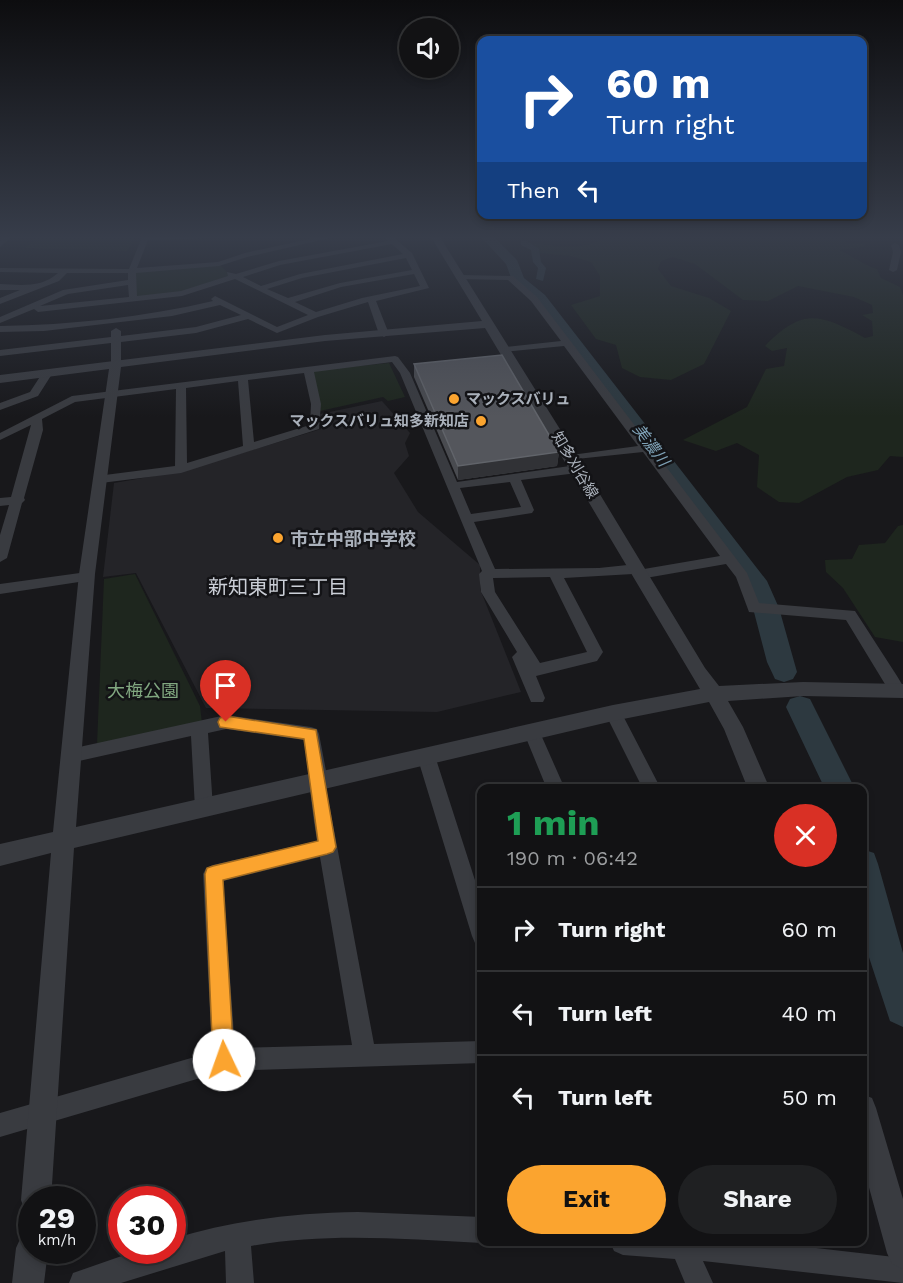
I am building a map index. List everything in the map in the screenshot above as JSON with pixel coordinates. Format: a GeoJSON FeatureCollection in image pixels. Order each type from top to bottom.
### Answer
{"type":"FeatureCollection","features":[{"type":"Feature","properties":{"kind":"street"},"geometry":{"type":"LineString","coordinates":[[0,320],[55,297]]}},
{"type":"Feature","properties":{"kind":"street"},"geometry":{"type":"LineString","coordinates":[[26,309],[47,309],[146,297]]}},
{"type":"Feature","properties":{"kind":"street"},"geometry":{"type":"LineString","coordinates":[[212,297],[277,330],[315,315],[381,297]]}},
{"type":"Feature","properties":{"kind":"street"},"geometry":{"type":"LineString","coordinates":[[274,297],[315,315]]}},
{"type":"Feature","properties":{"kind":"street"},"geometry":{"type":"LineString","coordinates":[[285,302],[302,297]]}},
{"type":"Feature","properties":{"kind":"street","name":"知多刈谷線"},"geometry":{"type":"LineString","coordinates":[[472,297],[506,358],[574,463],[698,673],[734,727],[757,784]]}},
{"type":"Feature","properties":{"kind":"street"},"geometry":{"type":"LineString","coordinates":[[532,297],[728,559],[747,586],[754,608],[850,615],[869,646],[884,662],[900,691]]}},
{"type":"Feature","properties":{"kind":"street"},"geometry":{"type":"LineString","coordinates":[[371,299],[384,334]]}},
{"type":"Feature","properties":{"kind":"street"},"geometry":{"type":"LineString","coordinates":[[0,329],[44,328],[194,310],[222,302]]}},
{"type":"Feature","properties":{"kind":"street"},"geometry":{"type":"LineString","coordinates":[[0,352],[196,330],[249,316]]}},
{"type":"Feature","properties":{"kind":"street"},"geometry":{"type":"LineString","coordinates":[[37,1186],[62,840],[87,577],[113,395],[116,319]]}},
{"type":"Feature","properties":{"kind":"street"},"geometry":{"type":"LineString","coordinates":[[0,379],[280,344],[489,324]]}},
{"type":"Feature","properties":{"kind":"street"},"geometry":{"type":"LineString","coordinates":[[277,330],[280,344]]}},
{"type":"Feature","properties":{"kind":"street"},"geometry":{"type":"LineString","coordinates":[[506,358],[566,343]]}},
{"type":"Feature","properties":{"kind":"street"},"geometry":{"type":"LineString","coordinates":[[0,437],[72,399],[243,376],[396,359],[411,372],[451,486],[490,574]]}},
{"type":"Feature","properties":{"kind":"street"},"geometry":{"type":"LineString","coordinates":[[101,479],[181,469],[315,427],[316,404],[308,368]]}},
{"type":"Feature","properties":{"kind":"street"},"geometry":{"type":"LineString","coordinates":[[0,407],[34,394],[47,374]]}},
{"type":"Feature","properties":{"kind":"street"},"geometry":{"type":"LineString","coordinates":[[243,376],[249,447]]}},
{"type":"Feature","properties":{"kind":"street"},"geometry":{"type":"LineString","coordinates":[[181,384],[181,469]]}},
{"type":"Feature","properties":{"kind":"street"},"geometry":{"type":"LineString","coordinates":[[0,558],[3,542],[19,500],[37,429],[36,418]]}},
{"type":"Feature","properties":{"kind":"street"},"geometry":{"type":"LineString","coordinates":[[451,486],[514,477],[645,448]]}},
{"type":"Feature","properties":{"kind":"street"},"geometry":{"type":"LineString","coordinates":[[466,519],[528,510],[514,477]]}},
{"type":"Feature","properties":{"kind":"street"},"geometry":{"type":"LineString","coordinates":[[0,502],[19,500]]}},
{"type":"Feature","properties":{"kind":"street"},"geometry":{"type":"LineString","coordinates":[[555,573],[595,652],[592,657],[536,670],[488,592],[486,574],[555,573],[614,573],[638,572],[728,559]]}},
{"type":"Feature","properties":{"kind":"street"},"geometry":{"type":"LineString","coordinates":[[0,589],[87,577]]}},
{"type":"Feature","properties":{"kind":"street"},"geometry":{"type":"LineString","coordinates":[[523,652],[518,654],[537,698]]}},
{"type":"Feature","properties":{"kind":"street"},"geometry":{"type":"LineString","coordinates":[[0,855],[613,713],[714,694],[803,689],[900,691]]}},
{"type":"Feature","properties":{"kind":"street"},"geometry":{"type":"LineString","coordinates":[[613,713],[649,784]]}},
{"type":"Feature","properties":{"kind":"street"},"geometry":{"type":"LineString","coordinates":[[70,756],[226,722],[310,734],[327,847],[365,1055]]}},
{"type":"Feature","properties":{"kind":"street"},"geometry":{"type":"LineString","coordinates":[[199,729],[204,808]]}},
{"type":"Feature","properties":{"kind":"street"},"geometry":{"type":"LineString","coordinates":[[532,733],[554,784]]}},
{"type":"Feature","properties":{"kind":"street"},"geometry":{"type":"LineString","coordinates":[[426,756],[477,920]]}},
{"type":"Feature","properties":{"kind":"street"},"geometry":{"type":"LineString","coordinates":[[224,1060],[213,874],[327,847]]}},
{"type":"Feature","properties":{"kind":"street"},"geometry":{"type":"LineString","coordinates":[[0,1125],[44,1110],[224,1060],[477,1052]]}},
{"type":"Feature","properties":{"kind":"street"},"geometry":{"type":"LineString","coordinates":[[867,1126],[903,1253]]}},
{"type":"Feature","properties":{"kind":"street"},"geometry":{"type":"LineString","coordinates":[[83,1283],[141,1262],[237,1235],[314,1226],[477,1230]]}},
{"type":"Feature","properties":{"kind":"street"},"geometry":{"type":"LineString","coordinates":[[237,1235],[240,1283]]}},
{"type":"Feature","properties":{"kind":"street"},"geometry":{"type":"LineString","coordinates":[[683,1246],[699,1283]]}},
{"type":"Feature","properties":{"kind":"street"},"geometry":{"type":"LineString","coordinates":[[698,1246],[903,1271]]}},
{"type":"Feature","properties":{"kind":"street"},"geometry":{"type":"LineString","coordinates":[[28,1283],[30,1264]]}},
{"type":"Feature","properties":{"kind":"shaded area","name":"市立中部中学校"},"geometry":{"type":"Polygon","coordinates":[[[382,401],[410,433],[405,443],[409,456],[394,473],[418,512],[480,565],[480,589],[521,692],[437,712],[206,708],[136,573],[103,577],[114,483],[183,471],[321,429],[320,414],[382,401]]]}},
{"type":"Feature","properties":{"kind":"green space"},"geometry":{"type":"Polygon","coordinates":[[[597,297],[705,297],[731,311],[704,364],[671,380],[640,377],[622,368],[616,345],[596,339],[571,305],[597,297]]]}},
{"type":"Feature","properties":{"kind":"green space"},"geometry":{"type":"Polygon","coordinates":[[[739,297],[776,297],[768,301],[743,300],[739,297]]]}},
{"type":"Feature","properties":{"kind":"green space"},"geometry":{"type":"Polygon","coordinates":[[[854,297],[903,297],[903,457],[890,456],[878,470],[847,477],[799,503],[779,502],[757,487],[759,455],[737,443],[716,451],[683,440],[747,407],[766,369],[784,366],[787,348],[772,351],[765,346],[790,325],[812,318],[836,324],[865,338],[873,336],[872,321],[862,315],[873,313],[872,305],[854,297]]]}},
{"type":"Feature","properties":{"kind":"green space"},"geometry":{"type":"Polygon","coordinates":[[[389,363],[405,397],[388,401],[383,397],[320,411],[307,371],[389,363]]]}},
{"type":"Feature","properties":{"kind":"green space"},"geometry":{"type":"Polygon","coordinates":[[[903,525],[903,642],[875,637],[843,588],[826,572],[825,560],[852,559],[859,545],[885,543],[898,526],[903,525]]]}},
{"type":"Feature","properties":{"kind":"green space","name":"大梅公園"},"geometry":{"type":"Polygon","coordinates":[[[135,574],[200,706],[202,723],[97,744],[104,579],[135,574]]]}},
{"type":"Feature","properties":{"kind":"building","name":"マックスバリュ知多新知店"},"geometry":{"type":"Polygon","coordinates":[[[502,355],[559,452],[458,466],[414,364],[502,355]]]}},
{"type":"Feature","properties":{"kind":"waterway","name":"美濃川"},"geometry":{"type":"LineString","coordinates":[[539,297],[759,587],[764,597],[784,672]]}},
{"type":"Feature","properties":{"kind":"waterway","name":"美濃川"},"geometry":{"type":"LineString","coordinates":[[800,707],[838,784]]}},
{"type":"Feature","properties":{"kind":"waterway","name":"美濃川"},"geometry":{"type":"LineString","coordinates":[[867,886],[875,921],[903,1008]]}},
{"type":"Feature","properties":{"kind":"place","name":"マックスバリュ"},"geometry":{"type":"Point","coordinates":[454,399]}},
{"type":"Feature","properties":{"kind":"place","name":"マックスバリュ知多新知店"},"geometry":{"type":"Point","coordinates":[481,421]}},
{"type":"Feature","properties":{"kind":"place","name":"市立中部中学校"},"geometry":{"type":"Point","coordinates":[278,538]}},
{"type":"Feature","properties":{"kind":"district","name":"新知東町三丁目"},"geometry":{"type":"Point","coordinates":[278,587]}},
{"type":"Feature","properties":{"kind":"route"},"geometry":{"type":"LineString","coordinates":[[224,1060],[213,874],[327,847],[310,734],[226,722]]}}]}
